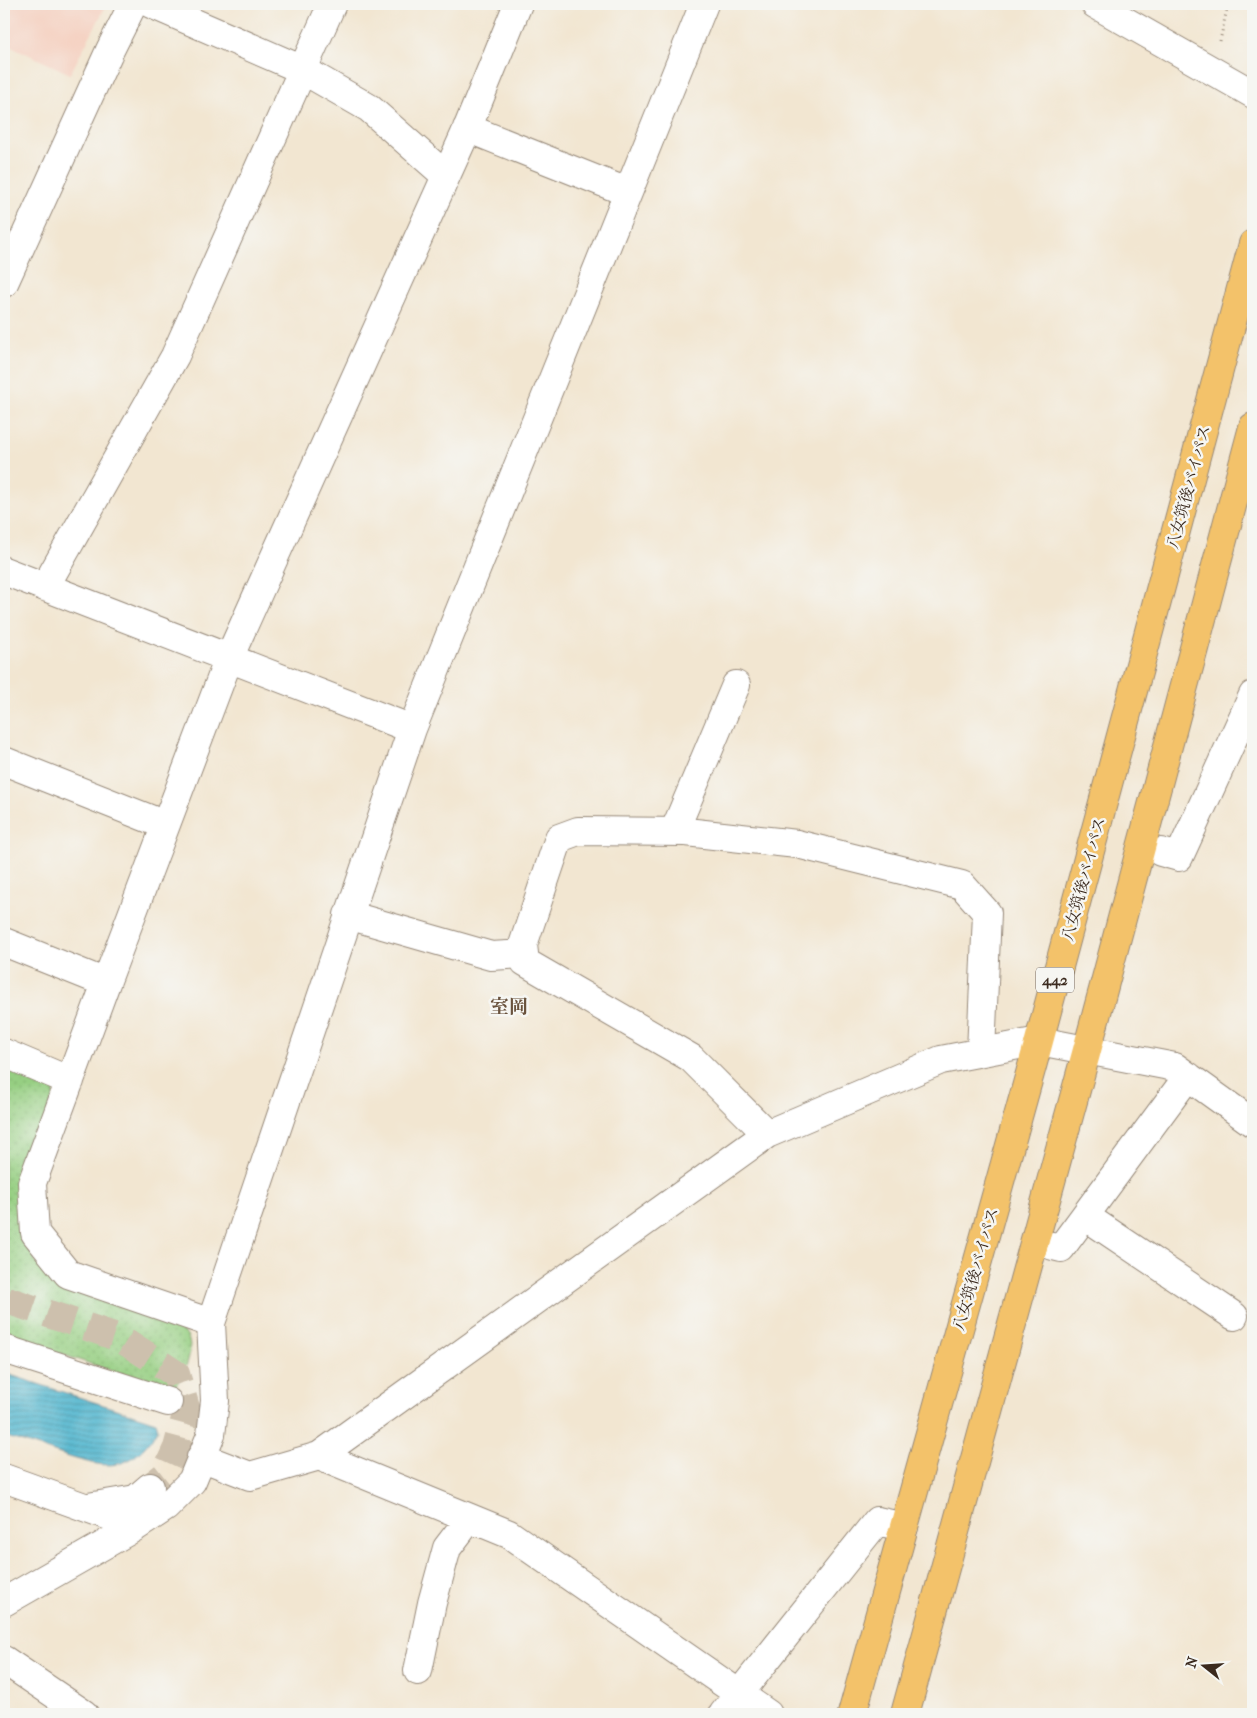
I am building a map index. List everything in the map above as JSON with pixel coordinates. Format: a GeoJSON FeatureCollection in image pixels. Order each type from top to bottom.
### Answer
{"type":"FeatureCollection","features":[{"type":"Feature","properties":{"kind":"highway","name":"八女筑後バイパス"},"geometry":{"type":"LineString","coordinates":[[852,1714],[1039,1041],[1253,244]]}},
{"type":"Feature","properties":{"kind":"highway"},"geometry":{"type":"LineString","coordinates":[[905,1714],[1253,427]]}},
{"type":"Feature","properties":{"kind":"street"},"geometry":{"type":"LineString","coordinates":[[4,283],[110,50],[133,4]]}},
{"type":"Feature","properties":{"kind":"street"},"geometry":{"type":"LineString","coordinates":[[151,4],[303,70],[369,108],[446,176]]}},
{"type":"Feature","properties":{"kind":"street"},"geometry":{"type":"LineString","coordinates":[[45,587],[175,356],[332,4]]}},
{"type":"Feature","properties":{"kind":"street"},"geometry":{"type":"LineString","coordinates":[[211,1324],[68,1274],[35,1232],[32,1183],[229,658],[446,176],[518,4]]}},
{"type":"Feature","properties":{"kind":"street"},"geometry":{"type":"LineString","coordinates":[[4,1602],[137,1526],[166,1507],[192,1481],[211,1435],[215,1401],[211,1324],[412,729],[704,4]]}},
{"type":"Feature","properties":{"kind":"street"},"geometry":{"type":"LineString","coordinates":[[1095,4],[1252,93]]}},
{"type":"Feature","properties":{"kind":"street"},"geometry":{"type":"LineString","coordinates":[[467,128],[627,192]]}},
{"type":"Feature","properties":{"kind":"street"},"geometry":{"type":"LineString","coordinates":[[4,570],[412,729]]}},
{"type":"Feature","properties":{"kind":"street"},"geometry":{"type":"LineString","coordinates":[[674,832],[736,685]]}},
{"type":"Feature","properties":{"kind":"street"},"geometry":{"type":"LineString","coordinates":[[1161,852],[1179,857],[1253,695]]}},
{"type":"Feature","properties":{"kind":"street"},"geometry":{"type":"LineString","coordinates":[[4,761],[166,825]]}},
{"type":"Feature","properties":{"kind":"street"},"geometry":{"type":"LineString","coordinates":[[767,1134],[691,1058],[525,962],[524,950],[559,838],[578,831],[674,832],[797,844],[962,885],[987,913],[981,1052]]}},
{"type":"Feature","properties":{"kind":"street"},"geometry":{"type":"LineString","coordinates":[[348,915],[492,956],[524,950]]}},
{"type":"Feature","properties":{"kind":"street"},"geometry":{"type":"LineString","coordinates":[[4,942],[106,983]]}},
{"type":"Feature","properties":{"kind":"street"},"geometry":{"type":"LineString","coordinates":[[202,1458],[250,1476],[319,1456],[767,1134],[941,1060],[1039,1041],[1175,1067],[1253,1123]]}},
{"type":"Feature","properties":{"kind":"street"},"geometry":{"type":"LineString","coordinates":[[4,1053],[70,1081]]}},
{"type":"Feature","properties":{"kind":"street"},"geometry":{"type":"LineString","coordinates":[[1053,1246],[1061,1248],[1188,1076]]}},
{"type":"Feature","properties":{"kind":"street"},"geometry":{"type":"LineString","coordinates":[[1085,1216],[1234,1316]]}},
{"type":"Feature","properties":{"kind":"street"},"geometry":{"type":"LineString","coordinates":[[4,1349],[168,1402]]}},
{"type":"Feature","properties":{"kind":"street"},"geometry":{"type":"LineString","coordinates":[[319,1456],[509,1534],[730,1704],[768,1714]]}},
{"type":"Feature","properties":{"kind":"street"},"geometry":{"type":"LineString","coordinates":[[4,1478],[137,1526]]}},
{"type":"Feature","properties":{"kind":"street"},"geometry":{"type":"LineString","coordinates":[[87,1507],[136,1499],[150,1487]]}},
{"type":"Feature","properties":{"kind":"street"},"geometry":{"type":"LineString","coordinates":[[418,1671],[432,1603],[447,1548],[470,1518]]}},
{"type":"Feature","properties":{"kind":"street"},"geometry":{"type":"LineString","coordinates":[[730,1704],[877,1521],[904,1526]]}},
{"type":"Feature","properties":{"kind":"street"},"geometry":{"type":"LineString","coordinates":[[4,1660],[84,1714]]}},
{"type":"Feature","properties":{"kind":"path"},"geometry":{"type":"LineString","coordinates":[[1214,71],[1228,4]]}},
{"type":"Feature","properties":{"kind":"shaded area"},"geometry":{"type":"Polygon","coordinates":[[[4,4],[107,4],[70,74],[4,43],[4,4]]]}},
{"type":"Feature","properties":{"kind":"green space"},"geometry":{"type":"Polygon","coordinates":[[[4,1066],[57,1086],[21,1186],[18,1230],[37,1263],[54,1282],[174,1326],[187,1336],[190,1349],[187,1365],[172,1391],[4,1335],[4,1066]]]}},
{"type":"Feature","properties":{"kind":"water"},"geometry":{"type":"Polygon","coordinates":[[[4,1373],[156,1422],[158,1429],[148,1444],[128,1461],[105,1465],[79,1460],[4,1436],[4,1373]]]}},
{"type":"Feature","properties":{"kind":"tunnel"},"geometry":{"type":"LineString","coordinates":[[7,1300],[120,1338],[176,1374],[187,1411],[177,1448],[164,1476],[150,1487]]}},
{"type":"Feature","properties":{"kind":"district","name":"室岡"},"geometry":{"type":"Point","coordinates":[509,1006]}}]}
